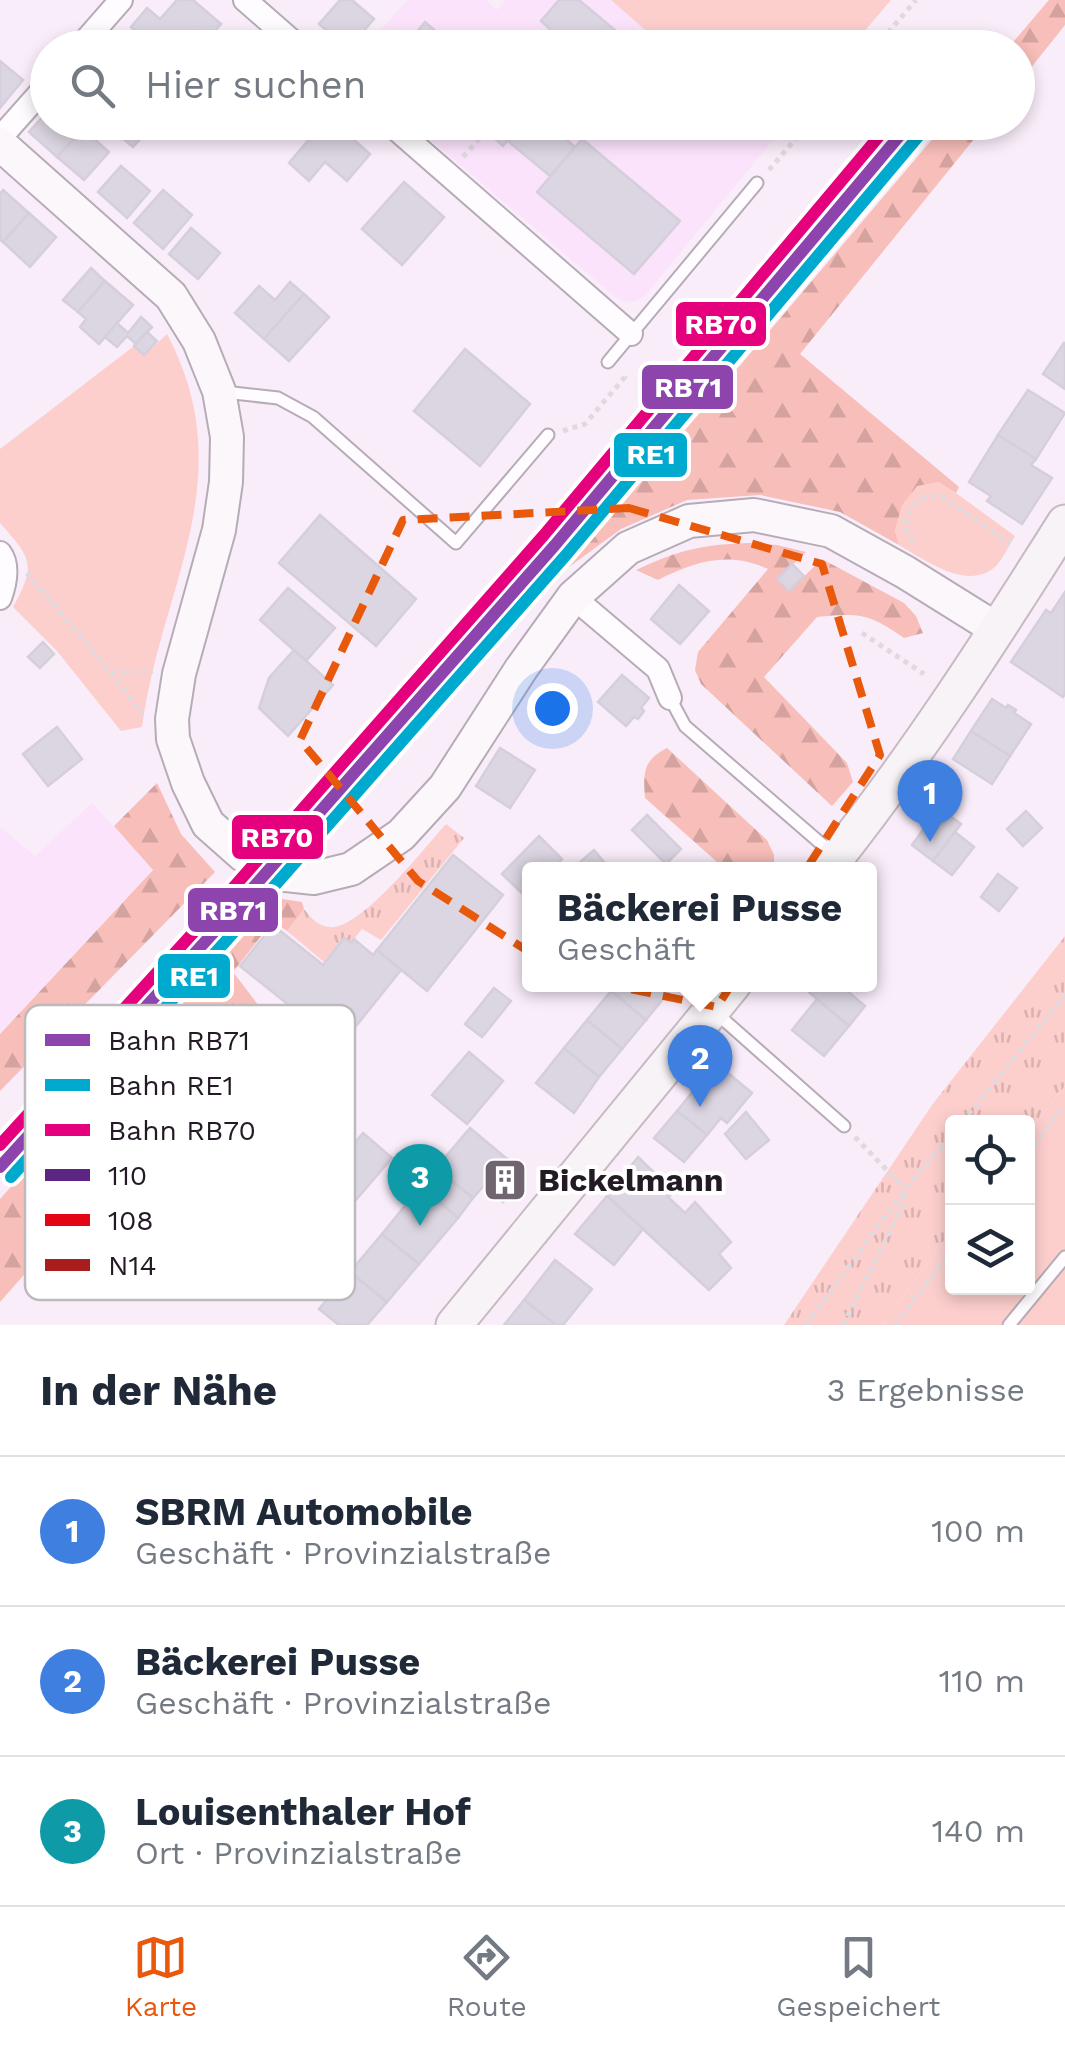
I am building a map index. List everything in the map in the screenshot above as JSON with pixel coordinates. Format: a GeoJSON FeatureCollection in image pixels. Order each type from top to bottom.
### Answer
{"type":"FeatureCollection","features":[{"type":"Feature","properties":{"kind":"main road"},"geometry":{"type":"LineString","coordinates":[[832,862],[892,784],[1065,524]]}},
{"type":"Feature","properties":{"kind":"main road"},"geometry":{"type":"LineString","coordinates":[[454,1325],[723,997]]}},
{"type":"Feature","properties":{"kind":"street"},"geometry":{"type":"LineString","coordinates":[[95,30],[121,0]]}},
{"type":"Feature","properties":{"kind":"street"},"geometry":{"type":"LineString","coordinates":[[245,0],[279,30]]}},
{"type":"Feature","properties":{"kind":"street"},"geometry":{"type":"LineString","coordinates":[[30,105],[0,141],[171,296],[199,341],[219,391],[228,437],[226,482],[219,530],[179,674],[172,718],[174,739],[188,782],[208,824],[243,855],[286,875],[314,878],[351,869],[401,835],[444,787],[573,597],[628,548],[690,520],[754,514],[831,531],[998,630]]}},
{"type":"Feature","properties":{"kind":"street"},"geometry":{"type":"LineString","coordinates":[[408,140],[632,334]]}},
{"type":"Feature","properties":{"kind":"street"},"geometry":{"type":"LineString","coordinates":[[573,597],[658,669],[670,698]]}},
{"type":"Feature","properties":{"kind":"lane"},"geometry":{"type":"LineString","coordinates":[[608,362],[757,183]]}},
{"type":"Feature","properties":{"kind":"lane"},"geometry":{"type":"LineString","coordinates":[[219,391],[278,398],[313,417],[456,542],[548,435]]}},
{"type":"Feature","properties":{"kind":"lane"},"geometry":{"type":"LineString","coordinates":[[670,698],[685,726],[830,862]]}},
{"type":"Feature","properties":{"kind":"lane"},"geometry":{"type":"LineString","coordinates":[[723,997],[844,1126]]}},
{"type":"Feature","properties":{"kind":"lane"},"geometry":{"type":"LineString","coordinates":[[1009,1325],[1065,1257]]}},
{"type":"Feature","properties":{"kind":"path"},"geometry":{"type":"LineString","coordinates":[[890,30],[916,0]]}},
{"type":"Feature","properties":{"kind":"path"},"geometry":{"type":"LineString","coordinates":[[447,174],[478,140]]}},
{"type":"Feature","properties":{"kind":"path"},"geometry":{"type":"LineString","coordinates":[[757,183],[794,140]]}},
{"type":"Feature","properties":{"kind":"path"},"geometry":{"type":"LineString","coordinates":[[548,435],[585,424],[625,377],[608,362]]}},
{"type":"Feature","properties":{"kind":"path"},"geometry":{"type":"LineString","coordinates":[[920,544],[904,530],[906,515],[928,495],[941,496],[1010,544]]}},
{"type":"Feature","properties":{"kind":"path"},"geometry":{"type":"LineString","coordinates":[[2,574],[30,576],[141,712],[172,718]]}},
{"type":"Feature","properties":{"kind":"path"},"geometry":{"type":"LineString","coordinates":[[862,634],[924,674]]}},
{"type":"Feature","properties":{"kind":"path"},"geometry":{"type":"LineString","coordinates":[[112,673],[179,674]]}},
{"type":"Feature","properties":{"kind":"path"},"geometry":{"type":"LineString","coordinates":[[968,1115],[1065,995]]}},
{"type":"Feature","properties":{"kind":"path"},"geometry":{"type":"LineString","coordinates":[[1035,1144],[1065,1105]]}},
{"type":"Feature","properties":{"kind":"path"},"geometry":{"type":"LineString","coordinates":[[844,1126],[905,1189]]}},
{"type":"Feature","properties":{"kind":"path"},"geometry":{"type":"LineString","coordinates":[[806,1325],[905,1189],[945,1142]]}},
{"type":"Feature","properties":{"kind":"path"},"geometry":{"type":"LineString","coordinates":[[843,1325],[900,1211],[905,1189]]}},
{"type":"Feature","properties":{"kind":"path"},"geometry":{"type":"LineString","coordinates":[[895,1325],[945,1259]]}},
{"type":"Feature","properties":{"kind":"highlighted area"},"geometry":{"type":"Polygon","coordinates":[[[629,508],[822,564],[880,755],[717,1007],[567,976],[418,881],[300,740],[403,520],[629,508]]]}},
{"type":"Feature","properties":{"kind":"shaded area"},"geometry":{"type":"Polygon","coordinates":[[[407,0],[486,0],[497,10],[506,0],[611,0],[646,30],[381,30],[407,0]]]}},
{"type":"Feature","properties":{"kind":"shaded area"},"geometry":{"type":"Polygon","coordinates":[[[431,140],[773,140],[645,296],[624,302],[431,140]]]}},
{"type":"Feature","properties":{"kind":"shaded area"},"geometry":{"type":"Polygon","coordinates":[[[92,803],[153,869],[0,1033],[0,827],[35,856],[92,803]]]}},
{"type":"Feature","properties":{"kind":"green space"},"geometry":{"type":"Polygon","coordinates":[[[611,0],[891,0],[865,30],[645,30],[611,0]]]}},
{"type":"Feature","properties":{"kind":"green space"},"geometry":{"type":"Polygon","coordinates":[[[1049,0],[1065,0],[1065,25],[1035,63],[1035,30],[1023,30],[1049,0]]]}},
{"type":"Feature","properties":{"kind":"green space"},"geometry":{"type":"Polygon","coordinates":[[[932,140],[973,140],[800,354],[959,487],[956,493],[938,482],[895,530],[899,545],[840,512],[760,495],[687,500],[621,529],[569,567],[932,140]]]}},
{"type":"Feature","properties":{"kind":"green space"},"geometry":{"type":"Polygon","coordinates":[[[167,334],[189,386],[198,436],[197,484],[190,532],[142,727],[121,731],[57,651],[13,607],[28,571],[24,554],[0,523],[0,449],[134,346],[145,355],[167,334]]]}},
{"type":"Feature","properties":{"kind":"green space"},"geometry":{"type":"Polygon","coordinates":[[[938,482],[1015,536],[1000,562],[986,573],[974,576],[947,571],[899,545],[895,530],[902,505],[917,486],[938,482]]]}},
{"type":"Feature","properties":{"kind":"green space"},"geometry":{"type":"Polygon","coordinates":[[[751,543],[806,552],[778,579],[789,591],[822,559],[904,603],[916,616],[923,633],[904,638],[863,617],[817,617],[764,677],[847,763],[853,782],[832,806],[701,684],[695,670],[698,652],[768,569],[739,560],[712,561],[658,580],[636,570],[692,549],[751,543]]]}},
{"type":"Feature","properties":{"kind":"green space"},"geometry":{"type":"Polygon","coordinates":[[[667,748],[767,840],[774,862],[717,862],[645,798],[646,768],[653,757],[667,748]]]}},
{"type":"Feature","properties":{"kind":"green space"},"geometry":{"type":"Polygon","coordinates":[[[157,783],[181,834],[215,872],[84,1005],[27,1005],[153,870],[114,826],[157,783]]]}},
{"type":"Feature","properties":{"kind":"green space"},"geometry":{"type":"Polygon","coordinates":[[[446,824],[464,838],[381,940],[362,929],[351,943],[343,939],[324,962],[287,931],[304,909],[318,923],[329,927],[357,916],[391,886],[446,824]]]}},
{"type":"Feature","properties":{"kind":"green space"},"geometry":{"type":"Polygon","coordinates":[[[270,897],[302,902],[304,909],[287,931],[273,921],[233,972],[258,1005],[173,1005],[270,897]]]}},
{"type":"Feature","properties":{"kind":"green space"},"geometry":{"type":"Polygon","coordinates":[[[1065,936],[1065,1086],[1035,1125],[1035,1115],[945,1115],[945,1240],[882,1325],[784,1325],[932,1105],[1065,936]]]}},
{"type":"Feature","properties":{"kind":"green space"},"geometry":{"type":"Polygon","coordinates":[[[25,1007],[25,1066],[0,1091],[0,1034],[25,1007]]]}},
{"type":"Feature","properties":{"kind":"green space"},"geometry":{"type":"Polygon","coordinates":[[[1065,1086],[1065,1325],[882,1325],[945,1240],[945,1295],[1035,1295],[1035,1125],[1065,1086]]]}},
{"type":"Feature","properties":{"kind":"green space"},"geometry":{"type":"Polygon","coordinates":[[[25,1171],[25,1274],[0,1302],[0,1199],[25,1171]]]}},
{"type":"Feature","properties":{"kind":"building"},"geometry":{"type":"Polygon","coordinates":[[[177,0],[193,0],[221,24],[216,30],[131,27],[147,8],[160,19],[177,0]]]}},
{"type":"Feature","properties":{"kind":"building"},"geometry":{"type":"Polygon","coordinates":[[[340,0],[352,0],[374,19],[365,30],[326,30],[319,24],[340,0]]]}},
{"type":"Feature","properties":{"kind":"building"},"geometry":{"type":"Polygon","coordinates":[[[559,0],[579,0],[615,30],[551,30],[541,21],[559,0]]]}},
{"type":"Feature","properties":{"kind":"building"},"geometry":{"type":"Polygon","coordinates":[[[425,22],[434,30],[419,30],[425,22]]]}},
{"type":"Feature","properties":{"kind":"building"},"geometry":{"type":"Polygon","coordinates":[[[0,61],[23,80],[0,108],[0,61]]]}},
{"type":"Feature","properties":{"kind":"building"},"geometry":{"type":"Polygon","coordinates":[[[38,140],[73,140],[57,157],[38,140]]]}},
{"type":"Feature","properties":{"kind":"building"},"geometry":{"type":"Polygon","coordinates":[[[73,140],[95,140],[109,152],[84,180],[57,157],[73,140]]]}},
{"type":"Feature","properties":{"kind":"building"},"geometry":{"type":"Polygon","coordinates":[[[309,140],[354,140],[370,154],[347,181],[325,162],[309,181],[289,163],[309,140]]]}},
{"type":"Feature","properties":{"kind":"building"},"geometry":{"type":"Polygon","coordinates":[[[567,140],[575,147],[550,176],[508,141],[567,140]]]}},
{"type":"Feature","properties":{"kind":"building"},"geometry":{"type":"Polygon","coordinates":[[[583,140],[680,221],[634,274],[537,192],[583,140]]]}},
{"type":"Feature","properties":{"kind":"building"},"geometry":{"type":"Polygon","coordinates":[[[121,166],[150,191],[127,218],[98,192],[121,166]]]}},
{"type":"Feature","properties":{"kind":"building"},"geometry":{"type":"Polygon","coordinates":[[[404,182],[444,217],[402,265],[362,229],[404,182]]]}},
{"type":"Feature","properties":{"kind":"building"},"geometry":{"type":"Polygon","coordinates":[[[3,190],[29,213],[3,242],[0,194],[3,190]]]}},
{"type":"Feature","properties":{"kind":"building"},"geometry":{"type":"Polygon","coordinates":[[[163,190],[192,215],[163,249],[134,223],[163,190]]]}},
{"type":"Feature","properties":{"kind":"building"},"geometry":{"type":"Polygon","coordinates":[[[29,213],[56,237],[30,267],[3,242],[29,213]]]}},
{"type":"Feature","properties":{"kind":"building"},"geometry":{"type":"Polygon","coordinates":[[[191,228],[220,253],[198,279],[169,254],[191,228]]]}},
{"type":"Feature","properties":{"kind":"building"},"geometry":{"type":"Polygon","coordinates":[[[91,268],[105,281],[78,312],[63,300],[91,268]]]}},
{"type":"Feature","properties":{"kind":"building"},"geometry":{"type":"Polygon","coordinates":[[[105,281],[133,305],[99,344],[80,327],[86,319],[78,312],[105,281]]]}},
{"type":"Feature","properties":{"kind":"building"},"geometry":{"type":"Polygon","coordinates":[[[290,282],[304,294],[264,339],[235,313],[259,286],[275,300],[290,282]]]}},
{"type":"Feature","properties":{"kind":"building"},"geometry":{"type":"Polygon","coordinates":[[[304,294],[329,317],[289,361],[264,339],[304,294]]]}},
{"type":"Feature","properties":{"kind":"building"},"geometry":{"type":"Polygon","coordinates":[[[141,317],[152,327],[136,344],[127,336],[117,347],[105,337],[117,323],[128,333],[141,317]]]}},
{"type":"Feature","properties":{"kind":"building"},"geometry":{"type":"Polygon","coordinates":[[[147,332],[157,341],[144,355],[134,346],[147,332]]]}},
{"type":"Feature","properties":{"kind":"building"},"geometry":{"type":"Polygon","coordinates":[[[1065,344],[1065,389],[1043,374],[1065,344]]]}},
{"type":"Feature","properties":{"kind":"building"},"geometry":{"type":"Polygon","coordinates":[[[465,349],[530,404],[480,466],[414,411],[465,349]]]}},
{"type":"Feature","properties":{"kind":"building"},"geometry":{"type":"Polygon","coordinates":[[[1028,390],[1065,413],[1036,459],[998,435],[1028,390]]]}},
{"type":"Feature","properties":{"kind":"building"},"geometry":{"type":"Polygon","coordinates":[[[998,435],[1036,459],[1031,465],[1052,478],[1022,524],[987,501],[991,496],[969,482],[998,435]]]}},
{"type":"Feature","properties":{"kind":"building"},"geometry":{"type":"Polygon","coordinates":[[[320,515],[416,599],[376,646],[279,563],[320,515]]]}},
{"type":"Feature","properties":{"kind":"building"},"geometry":{"type":"Polygon","coordinates":[[[792,564],[804,576],[789,591],[777,579],[792,564]]]}},
{"type":"Feature","properties":{"kind":"building"},"geometry":{"type":"Polygon","coordinates":[[[679,585],[709,611],[680,644],[651,619],[679,585]]]}},
{"type":"Feature","properties":{"kind":"building"},"geometry":{"type":"Polygon","coordinates":[[[288,588],[335,628],[306,661],[260,620],[288,588]]]}},
{"type":"Feature","properties":{"kind":"building"},"geometry":{"type":"Polygon","coordinates":[[[1065,592],[1063,697],[1011,662],[1046,610],[1051,613],[1065,592]]]}},
{"type":"Feature","properties":{"kind":"building"},"geometry":{"type":"Polygon","coordinates":[[[43,642],[54,654],[40,668],[28,657],[43,642]]]}},
{"type":"Feature","properties":{"kind":"building"},"geometry":{"type":"Polygon","coordinates":[[[294,650],[333,685],[288,736],[259,708],[269,678],[294,650]]]}},
{"type":"Feature","properties":{"kind":"building"},"geometry":{"type":"Polygon","coordinates":[[[622,675],[649,698],[638,719],[634,717],[626,726],[598,702],[622,675]]]}},
{"type":"Feature","properties":{"kind":"building"},"geometry":{"type":"Polygon","coordinates":[[[992,699],[1016,710],[1014,713],[1031,724],[1010,756],[971,731],[992,699]]]}},
{"type":"Feature","properties":{"kind":"building"},"geometry":{"type":"Polygon","coordinates":[[[57,727],[82,759],[48,786],[23,754],[57,727]]]}},
{"type":"Feature","properties":{"kind":"building"},"geometry":{"type":"Polygon","coordinates":[[[971,731],[1010,756],[992,784],[953,759],[971,731]]]}},
{"type":"Feature","properties":{"kind":"building"},"geometry":{"type":"Polygon","coordinates":[[[500,748],[535,770],[510,808],[476,786],[500,748]]]}},
{"type":"Feature","properties":{"kind":"building"},"geometry":{"type":"Polygon","coordinates":[[[939,808],[961,824],[933,861],[912,845],[939,808]]]}},
{"type":"Feature","properties":{"kind":"building"},"geometry":{"type":"Polygon","coordinates":[[[1026,811],[1042,828],[1023,846],[1007,829],[1026,811]]]}},
{"type":"Feature","properties":{"kind":"building"},"geometry":{"type":"Polygon","coordinates":[[[647,815],[681,849],[664,862],[632,830],[647,815]]]}},
{"type":"Feature","properties":{"kind":"building"},"geometry":{"type":"Polygon","coordinates":[[[955,832],[974,847],[952,875],[933,861],[955,832]]]}},
{"type":"Feature","properties":{"kind":"building"},"geometry":{"type":"Polygon","coordinates":[[[539,836],[562,859],[522,862],[522,893],[502,874],[539,836]]]}},
{"type":"Feature","properties":{"kind":"building"},"geometry":{"type":"Polygon","coordinates":[[[594,850],[604,862],[580,862],[594,850]]]}},
{"type":"Feature","properties":{"kind":"building"},"geometry":{"type":"Polygon","coordinates":[[[453,855],[503,895],[427,991],[377,950],[453,855]]]}},
{"type":"Feature","properties":{"kind":"building"},"geometry":{"type":"Polygon","coordinates":[[[998,874],[1017,888],[999,911],[981,897],[998,874]]]}},
{"type":"Feature","properties":{"kind":"building"},"geometry":{"type":"Polygon","coordinates":[[[273,925],[323,965],[344,938],[351,943],[354,939],[373,955],[377,950],[401,970],[355,1027],[355,1005],[289,1005],[240,966],[273,925]]]}},
{"type":"Feature","properties":{"kind":"building"},"geometry":{"type":"Polygon","coordinates":[[[494,988],[511,1001],[482,1037],[465,1024],[494,988]]]}},
{"type":"Feature","properties":{"kind":"building"},"geometry":{"type":"Polygon","coordinates":[[[612,992],[669,992],[646,1020],[612,992]]]}},
{"type":"Feature","properties":{"kind":"building"},"geometry":{"type":"Polygon","coordinates":[[[612,992],[646,1020],[622,1049],[587,1020],[612,992]]]}},
{"type":"Feature","properties":{"kind":"building"},"geometry":{"type":"Polygon","coordinates":[[[809,992],[848,992],[865,1006],[849,1026],[809,992]]]}},
{"type":"Feature","properties":{"kind":"building"},"geometry":{"type":"Polygon","coordinates":[[[817,999],[849,1026],[824,1056],[792,1030],[817,999]]]}},
{"type":"Feature","properties":{"kind":"building"},"geometry":{"type":"Polygon","coordinates":[[[587,1020],[622,1049],[599,1077],[564,1048],[587,1020]]]}},
{"type":"Feature","properties":{"kind":"building"},"geometry":{"type":"Polygon","coordinates":[[[564,1048],[599,1077],[574,1113],[536,1083],[564,1048]]]}},
{"type":"Feature","properties":{"kind":"building"},"geometry":{"type":"Polygon","coordinates":[[[469,1052],[503,1081],[467,1124],[432,1095],[469,1052]]]}},
{"type":"Feature","properties":{"kind":"building"},"geometry":{"type":"Polygon","coordinates":[[[716,1063],[752,1093],[727,1123],[721,1118],[707,1135],[677,1111],[716,1063]]]}},
{"type":"Feature","properties":{"kind":"building"},"geometry":{"type":"Polygon","coordinates":[[[677,1111],[707,1135],[684,1162],[654,1138],[677,1111]]]}},
{"type":"Feature","properties":{"kind":"building"},"geometry":{"type":"Polygon","coordinates":[[[746,1112],[769,1140],[746,1159],[725,1134],[746,1112]]]}},
{"type":"Feature","properties":{"kind":"building"},"geometry":{"type":"Polygon","coordinates":[[[470,1128],[507,1159],[473,1198],[436,1168],[470,1128]]]}},
{"type":"Feature","properties":{"kind":"building"},"geometry":{"type":"Polygon","coordinates":[[[363,1133],[392,1158],[355,1201],[355,1142],[363,1133]]]}},
{"type":"Feature","properties":{"kind":"building"},"geometry":{"type":"Polygon","coordinates":[[[638,1157],[674,1192],[668,1197],[685,1213],[695,1202],[731,1242],[719,1254],[731,1268],[709,1290],[607,1196],[638,1157]]]}},
{"type":"Feature","properties":{"kind":"building","name":"Bickelmann"},"geometry":{"type":"Polygon","coordinates":[[[507,1159],[525,1176],[503,1202],[485,1185],[507,1159]]]}},
{"type":"Feature","properties":{"kind":"building"},"geometry":{"type":"Polygon","coordinates":[[[436,1168],[473,1198],[458,1218],[421,1186],[436,1168]]]}},
{"type":"Feature","properties":{"kind":"building"},"geometry":{"type":"Polygon","coordinates":[[[421,1186],[458,1218],[419,1264],[382,1234],[421,1186]]]}},
{"type":"Feature","properties":{"kind":"building"},"geometry":{"type":"Polygon","coordinates":[[[607,1196],[643,1229],[614,1265],[575,1234],[607,1196]]]}},
{"type":"Feature","properties":{"kind":"building"},"geometry":{"type":"Polygon","coordinates":[[[382,1234],[419,1264],[387,1302],[355,1276],[355,1266],[382,1234]]]}},
{"type":"Feature","properties":{"kind":"building"},"geometry":{"type":"Polygon","coordinates":[[[555,1260],[592,1289],[563,1325],[556,1325],[524,1300],[555,1260]]]}},
{"type":"Feature","properties":{"kind":"building"},"geometry":{"type":"Polygon","coordinates":[[[355,1276],[387,1302],[367,1325],[339,1325],[319,1309],[327,1300],[355,1300],[355,1276]]]}},
{"type":"Feature","properties":{"kind":"building"},"geometry":{"type":"Polygon","coordinates":[[[524,1300],[556,1325],[504,1325],[524,1300]]]}},
{"type":"Feature","properties":{"kind":"rail line","name":"RB70"},"geometry":{"type":"LineString","coordinates":[[127,1005],[544,535],[876,140]]}},
{"type":"Feature","properties":{"kind":"rail line","name":"RB71"},"geometry":{"type":"LineString","coordinates":[[148,1005],[555,545],[896,140]]}},
{"type":"Feature","properties":{"kind":"rail line","name":"RE1"},"geometry":{"type":"LineString","coordinates":[[168,1005],[566,555],[915,140]]}},
{"type":"Feature","properties":{"kind":"rail line","name":"RB70"},"geometry":{"type":"LineString","coordinates":[[0,1145],[25,1118]]}},
{"type":"Feature","properties":{"kind":"rail line","name":"RB71"},"geometry":{"type":"LineString","coordinates":[[0,1167],[25,1140]]}},
{"type":"Feature","properties":{"kind":"rail line","name":"RE1"},"geometry":{"type":"LineString","coordinates":[[11,1177],[25,1162]]}},
{"type":"Feature","properties":{"kind":"place","name":"SBRM Automobile"},"geometry":{"type":"Point","coordinates":[930,842]}},
{"type":"Feature","properties":{"kind":"place","name":"Bäckerei Pusse"},"geometry":{"type":"Point","coordinates":[700,1107]}},
{"type":"Feature","properties":{"kind":"place","name":"Bickelmann"},"geometry":{"type":"Point","coordinates":[505,1180]}},
{"type":"Feature","properties":{"kind":"place","name":"Louisenthaler Hof"},"geometry":{"type":"Point","coordinates":[420,1226]}}]}
